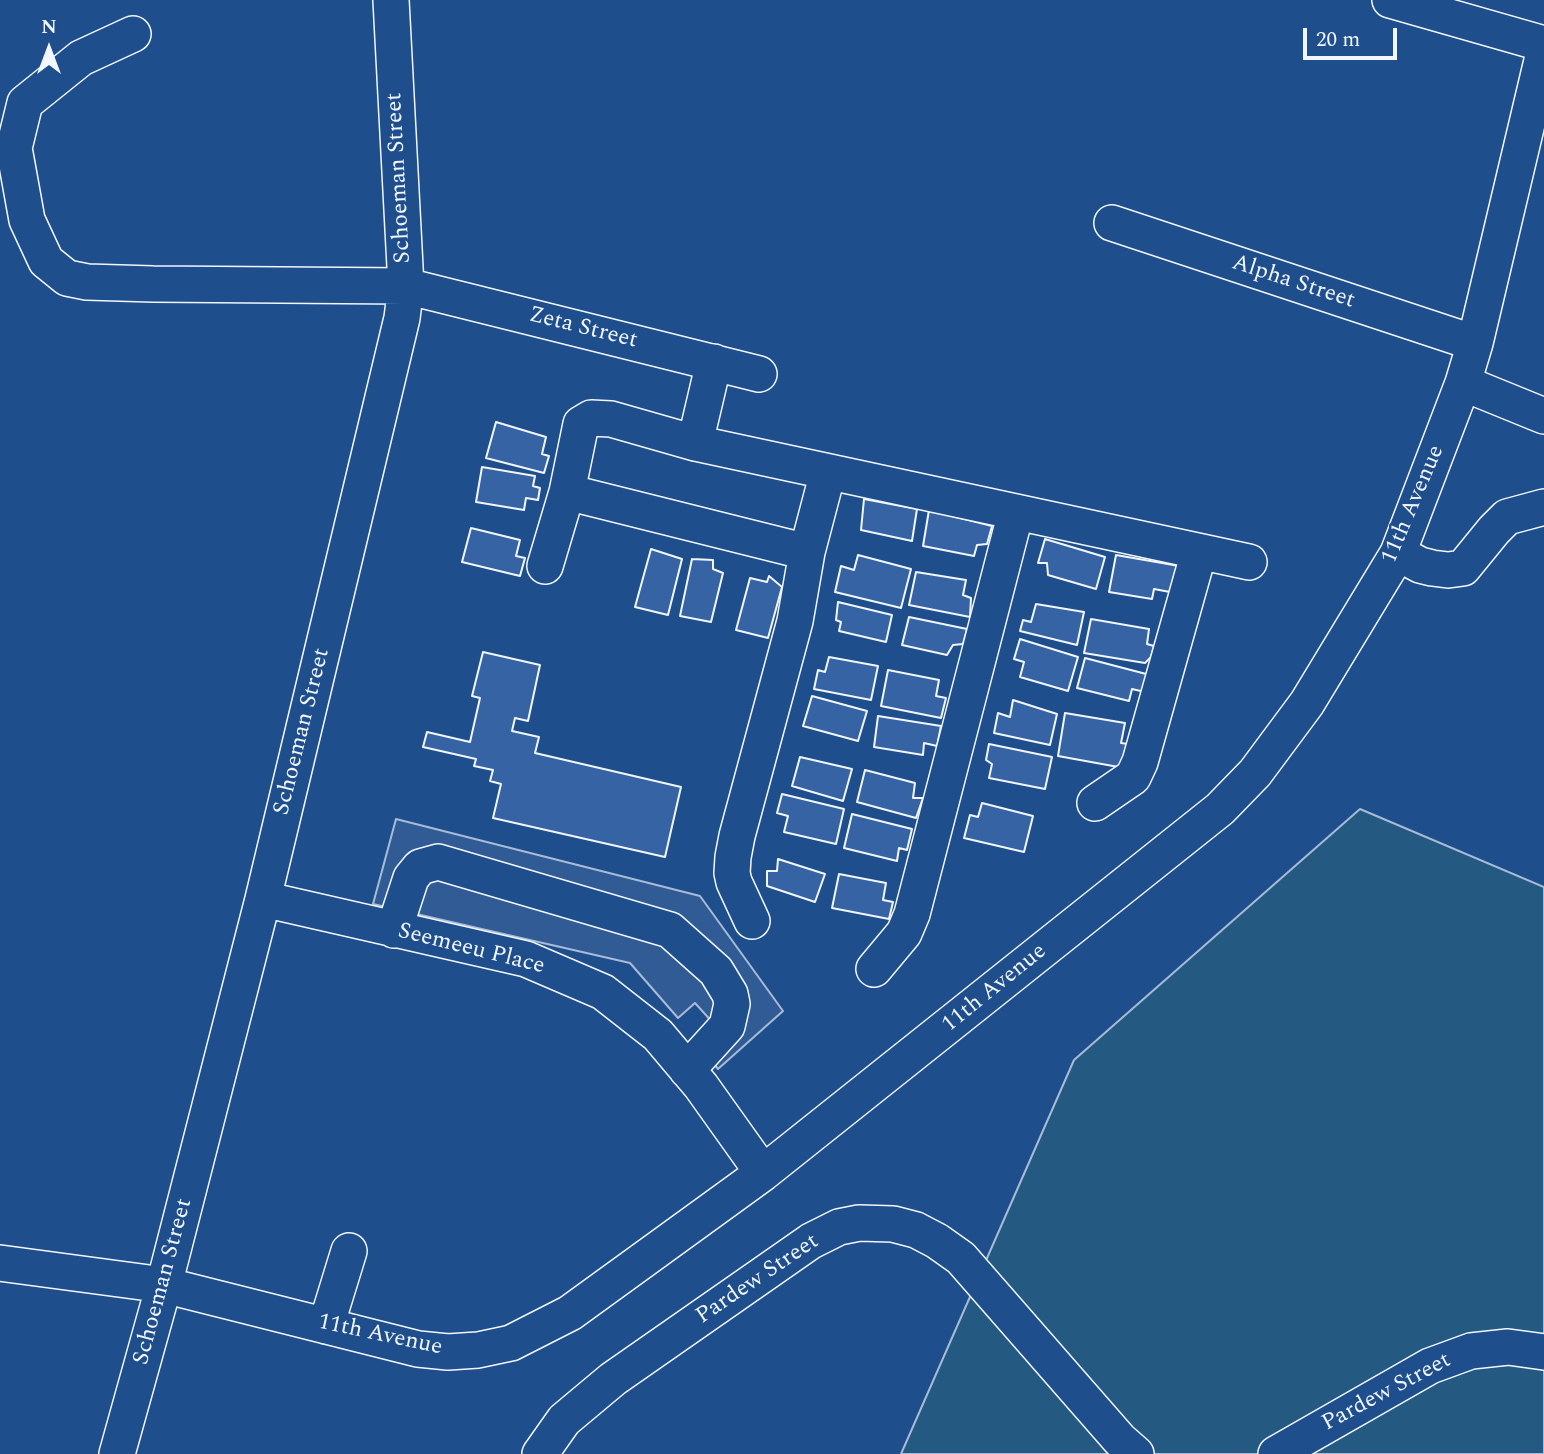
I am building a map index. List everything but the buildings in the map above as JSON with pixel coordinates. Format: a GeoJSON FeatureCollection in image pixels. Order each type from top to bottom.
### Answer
{"type":"FeatureCollection","features":[{"type":"Feature","properties":{"kind":"street","name":"Schoeman Street"},"geometry":{"type":"LineString","coordinates":[[117,1454],[164,1285],[262,899],[402,318],[407,285],[391,0]]}},
{"type":"Feature","properties":{"kind":"street"},"geometry":{"type":"LineString","coordinates":[[1390,0],[1544,44]]}},
{"type":"Feature","properties":{"kind":"street","name":"Zeta Street"},"geometry":{"type":"LineString","coordinates":[[133,34],[80,58],[26,103],[14,148],[27,220],[47,261],[67,278],[87,282],[165,284],[407,285],[759,374]]}},
{"type":"Feature","properties":{"kind":"street","name":"11th Avenue"},"geometry":{"type":"LineString","coordinates":[[0,1263],[164,1285],[418,1349],[447,1352],[478,1350],[511,1343],[570,1313],[763,1173],[1220,809],[1255,774],[1307,704],[1398,553],[1463,383],[1475,343],[1544,52]]}},
{"type":"Feature","properties":{"kind":"street","name":"Alpha Street"},"geometry":{"type":"LineString","coordinates":[[1112,223],[1475,343]]}},
{"type":"Feature","properties":{"kind":"street"},"geometry":{"type":"LineString","coordinates":[[695,443],[714,362]]}},
{"type":"Feature","properties":{"kind":"street"},"geometry":{"type":"LineString","coordinates":[[1463,383],[1544,416]]}},
{"type":"Feature","properties":{"kind":"street"},"geometry":{"type":"LineString","coordinates":[[545,566],[566,492],[581,424],[591,418],[611,419],[695,443],[1249,562]]}},
{"type":"Feature","properties":{"kind":"street"},"geometry":{"type":"LineString","coordinates":[[752,921],[734,882],[733,857],[795,621],[807,552],[828,472]]}},
{"type":"Feature","properties":{"kind":"street"},"geometry":{"type":"LineString","coordinates":[[566,492],[807,552]]}},
{"type":"Feature","properties":{"kind":"street"},"geometry":{"type":"LineString","coordinates":[[1398,553],[1432,568],[1463,568],[1507,517],[1544,507]]}},
{"type":"Feature","properties":{"kind":"street"},"geometry":{"type":"LineString","coordinates":[[874,969],[904,933],[912,914],[1016,512]]}},
{"type":"Feature","properties":{"kind":"street"},"geometry":{"type":"LineString","coordinates":[[1095,803],[1133,777],[1140,762],[1199,552]]}},
{"type":"Feature","properties":{"kind":"street"},"geometry":{"type":"LineString","coordinates":[[394,930],[411,878],[420,867],[438,862],[670,930],[716,971],[730,994],[732,1004],[727,1026],[687,1070]]}},
{"type":"Feature","properties":{"kind":"street","name":"Seemeeu Place"},"geometry":{"type":"LineString","coordinates":[[262,899],[526,959],[603,992],[657,1035],[701,1086],[763,1173]]}},
{"type":"Feature","properties":{"kind":"street","name":"Pardew Street"},"geometry":{"type":"LineString","coordinates":[[540,1454],[564,1420],[613,1379],[811,1241],[839,1227],[859,1223],[893,1224],[916,1230],[961,1258],[1120,1440],[1136,1454]]}},
{"type":"Feature","properties":{"kind":"street"},"geometry":{"type":"LineString","coordinates":[[326,1326],[349,1251]]}},
{"type":"Feature","properties":{"kind":"street","name":"Pardew Street"},"geometry":{"type":"LineString","coordinates":[[1276,1454],[1430,1366],[1471,1351],[1508,1347],[1544,1352]]}},
{"type":"Feature","properties":{"kind":"shaded area"},"geometry":{"type":"Polygon","coordinates":[[[1360,809],[1544,887],[1544,1454],[901,1454],[1074,1060],[1360,809]]]}},
{"type":"Feature","properties":{"kind":"shaded area"},"geometry":{"type":"Polygon","coordinates":[[[396,819],[700,896],[783,1011],[718,1069],[694,1040],[714,1024],[695,1003],[678,1018],[630,963],[373,904],[396,819]]]}}]}
